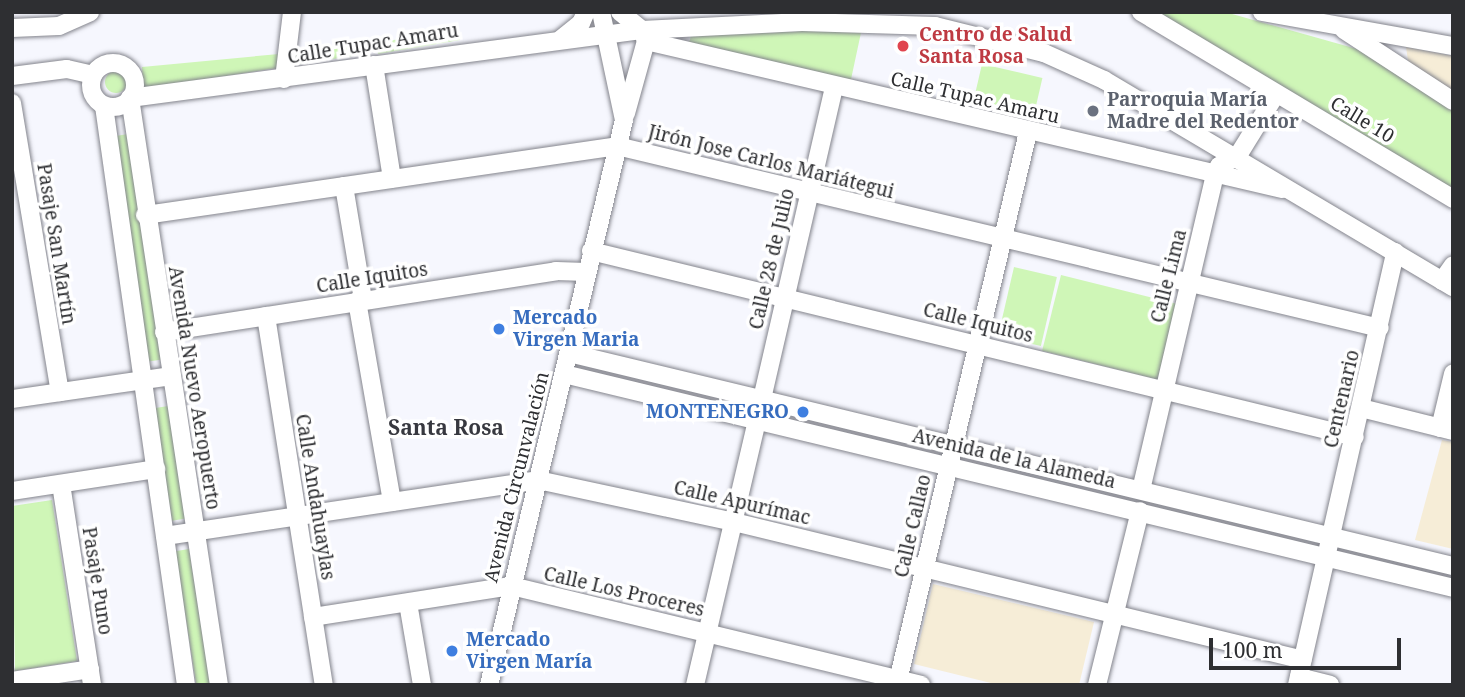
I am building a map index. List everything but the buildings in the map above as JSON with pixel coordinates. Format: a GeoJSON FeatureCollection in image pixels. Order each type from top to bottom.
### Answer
{"type":"FeatureCollection","features":[{"type":"Feature","properties":{"kind":"street"},"geometry":{"type":"LineString","coordinates":[[12,29],[59,26],[90,12]]}},
{"type":"Feature","properties":{"kind":"street"},"geometry":{"type":"LineString","coordinates":[[284,79],[292,12]]}},
{"type":"Feature","properties":{"kind":"street"},"geometry":{"type":"LineString","coordinates":[[561,39],[582,23],[586,12]]}},
{"type":"Feature","properties":{"kind":"street","name":"Avenida Circunvalación"},"geometry":{"type":"LineString","coordinates":[[489,685],[624,120],[601,12]]}},
{"type":"Feature","properties":{"kind":"street"},"geometry":{"type":"LineString","coordinates":[[620,12],[644,36],[624,120]]}},
{"type":"Feature","properties":{"kind":"street"},"geometry":{"type":"LineString","coordinates":[[1262,12],[1453,46]]}},
{"type":"Feature","properties":{"kind":"street","name":"Calle 10"},"geometry":{"type":"LineString","coordinates":[[1142,13],[1453,199]]}},
{"type":"Feature","properties":{"kind":"street","name":"Calle Tupac Amaru"},"geometry":{"type":"LineString","coordinates":[[130,98],[606,34],[644,36],[824,22],[889,21],[956,29],[1062,60],[1237,157],[1448,284]]}},
{"type":"Feature","properties":{"kind":"street"},"geometry":{"type":"LineString","coordinates":[[1338,26],[1453,101]]}},
{"type":"Feature","properties":{"kind":"street","name":"Calle Tupac Amaru"},"geometry":{"type":"LineString","coordinates":[[644,36],[834,87],[1296,192]]}},
{"type":"Feature","properties":{"kind":"street"},"geometry":{"type":"LineString","coordinates":[[104,106],[118,107],[130,98],[134,81],[124,66],[103,65],[93,75],[91,89],[104,106],[145,380],[186,685]]}},
{"type":"Feature","properties":{"kind":"street"},"geometry":{"type":"LineString","coordinates":[[374,65],[392,179]]}},
{"type":"Feature","properties":{"kind":"street"},"geometry":{"type":"LineString","coordinates":[[12,76],[67,69],[93,75]]}},
{"type":"Feature","properties":{"kind":"street","name":"Calle 28 de Julio"},"geometry":{"type":"LineString","coordinates":[[762,399],[834,87]]}},
{"type":"Feature","properties":{"kind":"street"},"geometry":{"type":"LineString","coordinates":[[1215,175],[1219,166],[1237,157],[1276,93]]}},
{"type":"Feature","properties":{"kind":"street","name":"Avenida Nuevo Aeropuerto"},"geometry":{"type":"LineString","coordinates":[[130,98],[145,215],[197,531],[219,685]]}},
{"type":"Feature","properties":{"kind":"street","name":"Pasaje San Martín"},"geometry":{"type":"LineString","coordinates":[[12,103],[60,392]]}},
{"type":"Feature","properties":{"kind":"street","name":"Calle Callao"},"geometry":{"type":"LineString","coordinates":[[897,682],[1028,132]]}},
{"type":"Feature","properties":{"kind":"street","name":"Jirón Jose Carlos Mariátegui"},"geometry":{"type":"LineString","coordinates":[[145,215],[617,146],[808,194],[1380,328]]}},
{"type":"Feature","properties":{"kind":"street","name":"Calle Lima"},"geometry":{"type":"LineString","coordinates":[[1141,490],[1215,175]]}},
{"type":"Feature","properties":{"kind":"street"},"geometry":{"type":"LineString","coordinates":[[344,186],[392,502]]}},
{"type":"Feature","properties":{"kind":"street","name":"Calle Iquitos"},"geometry":{"type":"LineString","coordinates":[[591,251],[1355,437]]}},
{"type":"Feature","properties":{"kind":"street","name":"Centenario"},"geometry":{"type":"LineString","coordinates":[[1299,674],[1362,408],[1395,252]]}},
{"type":"Feature","properties":{"kind":"street"},"geometry":{"type":"LineString","coordinates":[[1448,284],[1453,265]]}},
{"type":"Feature","properties":{"kind":"street","name":"Calle Iquitos"},"geometry":{"type":"LineString","coordinates":[[164,332],[556,271],[587,272]]}},
{"type":"Feature","properties":{"kind":"street","name":"Calle Andahuaylas"},"geometry":{"type":"LineString","coordinates":[[266,316],[324,685]]}},
{"type":"Feature","properties":{"kind":"street","name":"Avenida de la Alameda"},"geometry":{"type":"LineString","coordinates":[[569,353],[1453,566]]}},
{"type":"Feature","properties":{"kind":"street","name":"Avenida de la Alameda"},"geometry":{"type":"LineString","coordinates":[[564,374],[1328,555],[1453,588]]}},
{"type":"Feature","properties":{"kind":"street"},"geometry":{"type":"LineString","coordinates":[[1362,408],[1447,429],[1453,374]]}},
{"type":"Feature","properties":{"kind":"street"},"geometry":{"type":"LineString","coordinates":[[12,399],[171,376]]}},
{"type":"Feature","properties":{"kind":"street"},"geometry":{"type":"LineString","coordinates":[[695,685],[757,420]]}},
{"type":"Feature","properties":{"kind":"street"},"geometry":{"type":"LineString","coordinates":[[12,491],[156,469]]}},
{"type":"Feature","properties":{"kind":"street","name":"Calle Apurímac"},"geometry":{"type":"LineString","coordinates":[[165,536],[538,480],[734,522],[1114,615],[1330,685]]}},
{"type":"Feature","properties":{"kind":"street","name":"Pasaje Puno"},"geometry":{"type":"LineString","coordinates":[[61,484],[91,677]]}},
{"type":"Feature","properties":{"kind":"street"},"geometry":{"type":"LineString","coordinates":[[1097,685],[1140,511]]}},
{"type":"Feature","properties":{"kind":"street","name":"Calle Los Proceres"},"geometry":{"type":"LineString","coordinates":[[313,617],[512,586],[897,682],[921,685]]}},
{"type":"Feature","properties":{"kind":"street"},"geometry":{"type":"LineString","coordinates":[[408,603],[422,685]]}},
{"type":"Feature","properties":{"kind":"street"},"geometry":{"type":"LineString","coordinates":[[12,681],[91,677]]}},
{"type":"Feature","properties":{"kind":"shaded area"},"geometry":{"type":"Polygon","coordinates":[[[1406,47],[1453,56],[1453,93],[1409,67],[1406,47]]]}},
{"type":"Feature","properties":{"kind":"shaded area"},"geometry":{"type":"Polygon","coordinates":[[[1442,440],[1453,442],[1453,549],[1415,540],[1442,440]]]}},
{"type":"Feature","properties":{"kind":"shaded area"},"geometry":{"type":"Polygon","coordinates":[[[933,584],[1094,622],[1079,685],[999,685],[914,664],[933,584]]]}},
{"type":"Feature","properties":{"kind":"green space"},"geometry":{"type":"Polygon","coordinates":[[[1153,12],[1225,12],[1357,49],[1453,111],[1453,192],[1153,12]]]}},
{"type":"Feature","properties":{"kind":"green space"},"geometry":{"type":"Polygon","coordinates":[[[862,28],[850,84],[688,46],[691,36],[862,28]]]}},
{"type":"Feature","properties":{"kind":"green space"},"geometry":{"type":"Polygon","coordinates":[[[459,32],[460,40],[378,54],[377,42],[459,32]]]}},
{"type":"Feature","properties":{"kind":"green space"},"geometry":{"type":"Polygon","coordinates":[[[363,42],[365,54],[294,65],[295,51],[363,42]]]}},
{"type":"Feature","properties":{"kind":"green space"},"geometry":{"type":"Polygon","coordinates":[[[279,54],[277,68],[143,89],[142,67],[279,54]]]}},
{"type":"Feature","properties":{"kind":"green space"},"geometry":{"type":"Polygon","coordinates":[[[982,64],[1042,78],[1033,117],[973,103],[982,64]]]}},
{"type":"Feature","properties":{"kind":"green space"},"geometry":{"type":"Polygon","coordinates":[[[116,71],[124,74],[127,82],[124,90],[116,93],[108,90],[105,82],[108,74],[116,71]]]}},
{"type":"Feature","properties":{"kind":"green space"},"geometry":{"type":"Polygon","coordinates":[[[128,134],[164,359],[147,362],[111,137],[128,134]]]}},
{"type":"Feature","properties":{"kind":"green space"},"geometry":{"type":"Polygon","coordinates":[[[1014,267],[1057,277],[1041,346],[998,336],[1014,267]]]}},
{"type":"Feature","properties":{"kind":"green space"},"geometry":{"type":"Polygon","coordinates":[[[1061,275],[1176,304],[1158,379],[1042,351],[1061,275]]]}},
{"type":"Feature","properties":{"kind":"green space"},"geometry":{"type":"Polygon","coordinates":[[[168,406],[186,519],[172,521],[154,408],[168,406]]]}},
{"type":"Feature","properties":{"kind":"green space"},"geometry":{"type":"Polygon","coordinates":[[[52,500],[77,661],[15,671],[12,506],[52,500]]]}},
{"type":"Feature","properties":{"kind":"green space"},"geometry":{"type":"Polygon","coordinates":[[[189,549],[211,685],[196,685],[175,551],[189,549]]]}},
{"type":"Feature","properties":{"kind":"place","name":"Centro de Salud Santa Rosa"},"geometry":{"type":"Point","coordinates":[903,46]}},
{"type":"Feature","properties":{"kind":"place","name":"Parroquia María Madre del Redentor"},"geometry":{"type":"Point","coordinates":[1093,111]}},
{"type":"Feature","properties":{"kind":"place","name":"Mercado Virgen Maria"},"geometry":{"type":"Point","coordinates":[499,329]}},
{"type":"Feature","properties":{"kind":"place","name":"MONTENEGRO"},"geometry":{"type":"Point","coordinates":[803,412]}},
{"type":"Feature","properties":{"kind":"place","name":"Mercado Virgen María"},"geometry":{"type":"Point","coordinates":[452,651]}},
{"type":"Feature","properties":{"kind":"district","name":"Santa Rosa"},"geometry":{"type":"Point","coordinates":[446,427]}}]}
